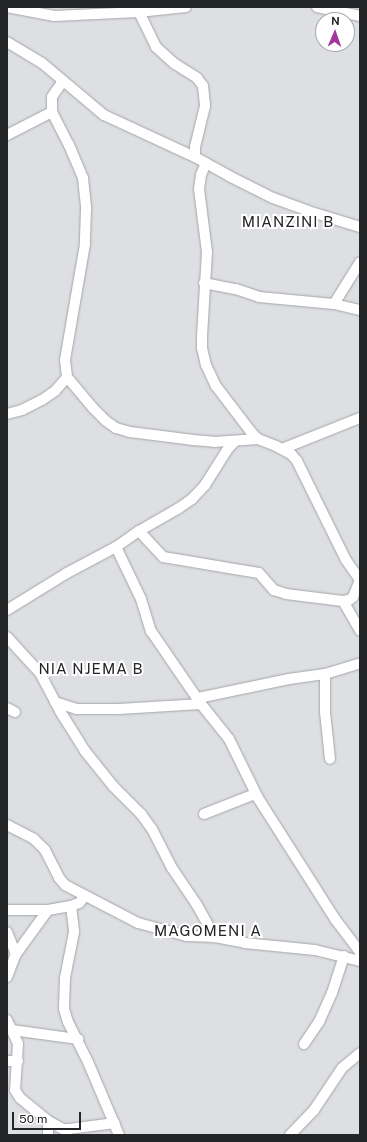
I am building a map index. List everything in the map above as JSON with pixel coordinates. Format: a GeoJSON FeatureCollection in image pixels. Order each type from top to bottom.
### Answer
{"type":"FeatureCollection","features":[{"type":"Feature","properties":{"kind":"street"},"geometry":{"type":"LineString","coordinates":[[7,7],[54,16],[110,10],[139,12],[186,7]]}},
{"type":"Feature","properties":{"kind":"street"},"geometry":{"type":"LineString","coordinates":[[317,7],[360,16]]}},
{"type":"Feature","properties":{"kind":"street"},"geometry":{"type":"LineString","coordinates":[[139,12],[156,47],[175,64],[197,78],[203,86],[205,106],[195,147],[195,157]]}},
{"type":"Feature","properties":{"kind":"street"},"geometry":{"type":"LineString","coordinates":[[7,42],[42,63],[104,115],[195,157],[228,176],[273,198],[360,227]]}},
{"type":"Feature","properties":{"kind":"street"},"geometry":{"type":"LineString","coordinates":[[63,81],[52,97],[52,112],[69,145],[83,178],[86,209],[85,244],[65,360],[67,377],[93,408],[106,421],[116,428],[130,432],[175,438],[235,442],[258,439]]}},
{"type":"Feature","properties":{"kind":"street"},"geometry":{"type":"LineString","coordinates":[[7,135],[52,112]]}},
{"type":"Feature","properties":{"kind":"street"},"geometry":{"type":"LineString","coordinates":[[139,531],[163,557],[259,572],[270,587],[278,592],[343,601],[349,600],[353,597],[360,580],[346,560],[297,461],[282,449],[258,439],[222,394],[206,365],[202,348],[204,283],[207,252],[199,189],[201,175],[206,163]]}},
{"type":"Feature","properties":{"kind":"street"},"geometry":{"type":"LineString","coordinates":[[334,304],[360,262]]}},
{"type":"Feature","properties":{"kind":"street"},"geometry":{"type":"LineString","coordinates":[[204,283],[236,289],[259,297],[334,304],[360,310]]}},
{"type":"Feature","properties":{"kind":"street"},"geometry":{"type":"LineString","coordinates":[[7,414],[22,410],[42,400],[55,391],[67,377]]}},
{"type":"Feature","properties":{"kind":"street"},"geometry":{"type":"LineString","coordinates":[[282,449],[360,418]]}},
{"type":"Feature","properties":{"kind":"street"},"geometry":{"type":"LineString","coordinates":[[7,610],[67,573],[116,547],[139,531],[192,499],[204,485],[227,450],[235,442]]}},
{"type":"Feature","properties":{"kind":"street"},"geometry":{"type":"LineString","coordinates":[[116,547],[141,599],[151,631],[199,701],[228,739],[255,794],[335,919],[360,952]]}},
{"type":"Feature","properties":{"kind":"street"},"geometry":{"type":"LineString","coordinates":[[343,601],[360,630]]}},
{"type":"Feature","properties":{"kind":"street"},"geometry":{"type":"LineString","coordinates":[[7,637],[40,673],[55,702],[85,751],[114,786],[141,814],[152,829],[172,868],[215,937]]}},
{"type":"Feature","properties":{"kind":"street"},"geometry":{"type":"LineString","coordinates":[[55,702],[76,709],[119,709],[199,701],[289,679],[325,674],[360,663]]}},
{"type":"Feature","properties":{"kind":"street"},"geometry":{"type":"LineString","coordinates":[[325,674],[325,712],[330,759]]}},
{"type":"Feature","properties":{"kind":"street"},"geometry":{"type":"LineString","coordinates":[[204,814],[255,794]]}},
{"type":"Feature","properties":{"kind":"street"},"geometry":{"type":"LineString","coordinates":[[7,825],[34,839],[45,850],[59,878],[65,885],[138,923],[154,929],[187,936],[215,937],[245,943],[315,950],[360,961]]}},
{"type":"Feature","properties":{"kind":"street"},"geometry":{"type":"LineString","coordinates":[[7,910],[48,910],[71,906],[79,903],[85,896]]}},
{"type":"Feature","properties":{"kind":"street"},"geometry":{"type":"LineString","coordinates":[[71,906],[74,932],[64,997],[64,1010],[119,1135]]}},
{"type":"Feature","properties":{"kind":"street"},"geometry":{"type":"LineString","coordinates":[[7,977],[16,954],[48,910]]}},
{"type":"Feature","properties":{"kind":"street"},"geometry":{"type":"LineString","coordinates":[[7,932],[16,954]]}},
{"type":"Feature","properties":{"kind":"street"},"geometry":{"type":"LineString","coordinates":[[304,1044],[318,1022],[332,993],[344,956]]}},
{"type":"Feature","properties":{"kind":"street"},"geometry":{"type":"LineString","coordinates":[[7,1020],[18,1044],[15,1090],[20,1098],[48,1121],[63,1129],[115,1123]]}},
{"type":"Feature","properties":{"kind":"street"},"geometry":{"type":"LineString","coordinates":[[12,1030],[78,1039]]}},
{"type":"Feature","properties":{"kind":"street"},"geometry":{"type":"LineString","coordinates":[[290,1135],[314,1110],[342,1068],[360,1052]]}},
{"type":"Feature","properties":{"kind":"street"},"geometry":{"type":"LineString","coordinates":[[7,1061],[18,1061]]}},
{"type":"Feature","properties":{"kind":"street"},"geometry":{"type":"LineString","coordinates":[[48,1121],[48,1135]]}},
{"type":"Feature","properties":{"kind":"district","name":"MIANZINI B"},"geometry":{"type":"Point","coordinates":[288,222]}},
{"type":"Feature","properties":{"kind":"district","name":"NIA NJEMA B"},"geometry":{"type":"Point","coordinates":[91,669]}},
{"type":"Feature","properties":{"kind":"district","name":"MAGOMENI A"},"geometry":{"type":"Point","coordinates":[208,931]}}]}
